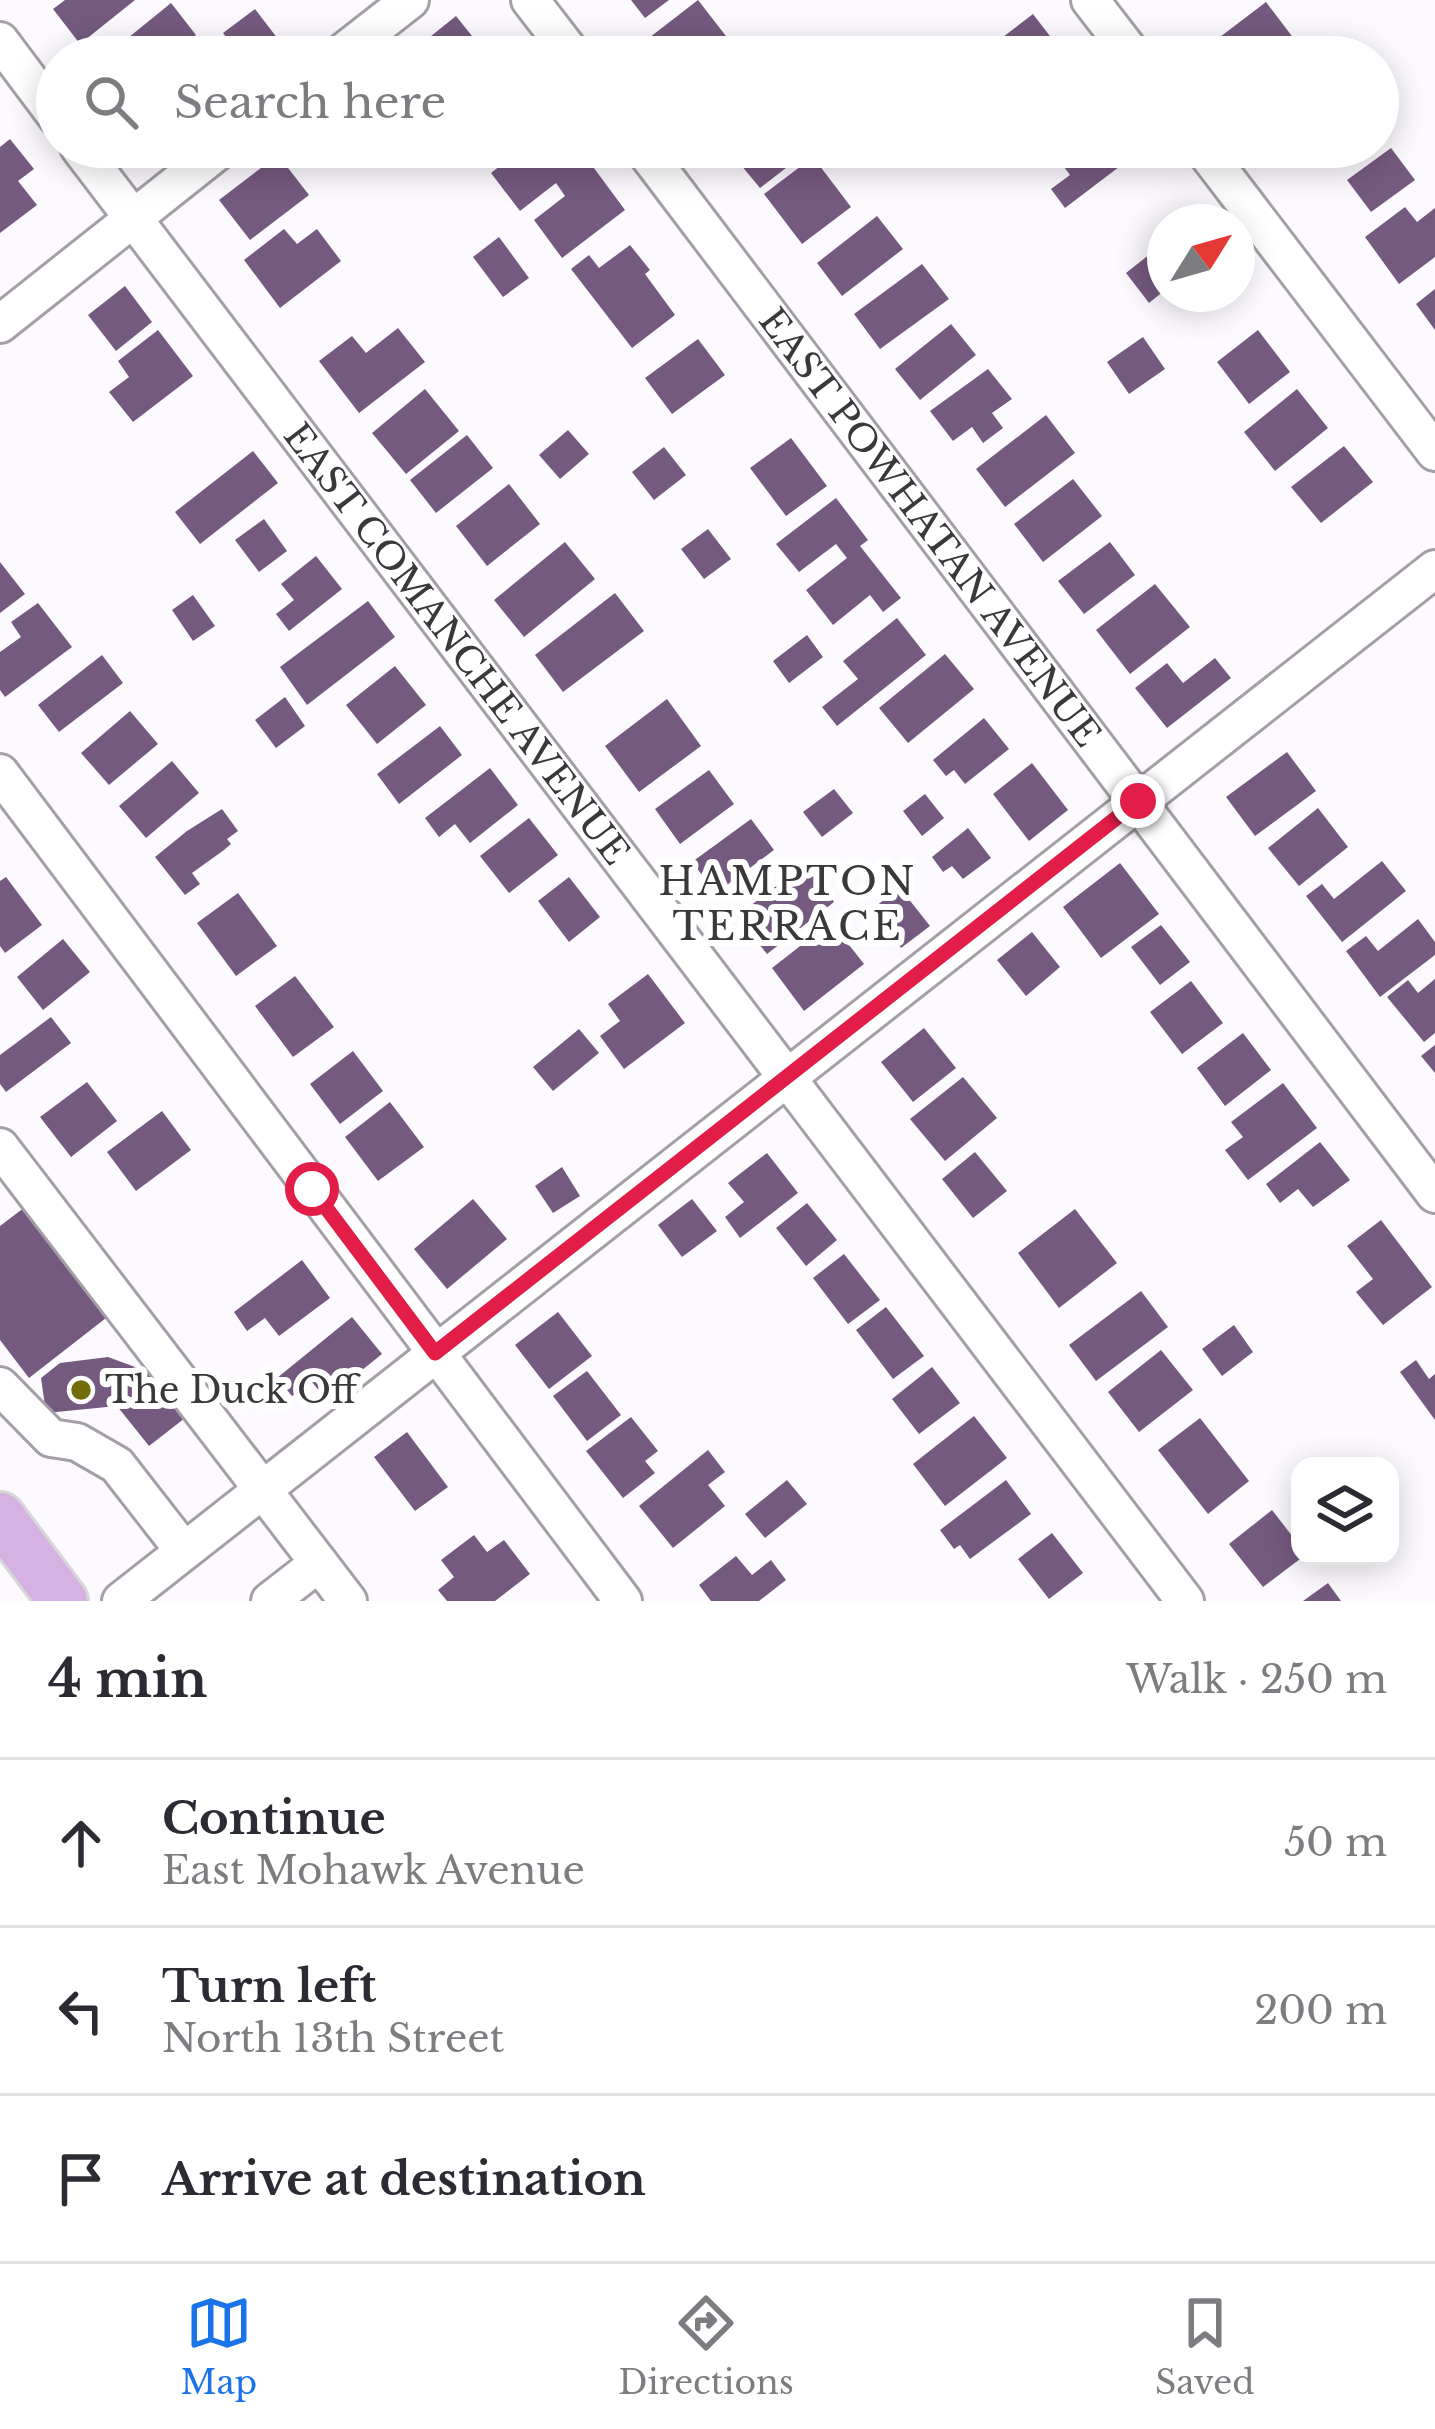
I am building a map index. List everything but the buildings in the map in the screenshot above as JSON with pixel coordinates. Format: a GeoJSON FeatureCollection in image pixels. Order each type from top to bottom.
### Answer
{"type":"FeatureCollection","features":[{"type":"Feature","properties":{"kind":"main road"},"geometry":{"type":"LineString","coordinates":[[0,1517],[63,1601]]}},
{"type":"Feature","properties":{"kind":"street"},"geometry":{"type":"LineString","coordinates":[[364,36],[410,0]]}},
{"type":"Feature","properties":{"kind":"street"},"geometry":{"type":"LineString","coordinates":[[530,0],[558,36]]}},
{"type":"Feature","properties":{"kind":"street"},"geometry":{"type":"LineString","coordinates":[[1090,0],[1118,36]]}},
{"type":"Feature","properties":{"kind":"street"},"geometry":{"type":"LineString","coordinates":[[0,41],[36,89]]}},
{"type":"Feature","properties":{"kind":"street","name":"EAST COMANCHE AVENUE"},"geometry":{"type":"LineString","coordinates":[[95,168],[1185,1601]]}},
{"type":"Feature","properties":{"kind":"street"},"geometry":{"type":"LineString","coordinates":[[0,323],[196,168]]}},
{"type":"Feature","properties":{"kind":"street","name":"EAST POWHATAN AVENUE"},"geometry":{"type":"LineString","coordinates":[[658,168],[1435,1194]]}},
{"type":"Feature","properties":{"kind":"street"},"geometry":{"type":"LineString","coordinates":[[1218,168],[1435,452]]}},
{"type":"Feature","properties":{"kind":"street"},"geometry":{"type":"LineString","coordinates":[[121,1601],[1435,568]]}},
{"type":"Feature","properties":{"kind":"street"},"geometry":{"type":"LineString","coordinates":[[0,773],[623,1601]]}},
{"type":"Feature","properties":{"kind":"street"},"geometry":{"type":"LineString","coordinates":[[0,1147],[348,1601]]}},
{"type":"Feature","properties":{"kind":"street"},"geometry":{"type":"LineString","coordinates":[[0,1386],[51,1438],[77,1442],[117,1465],[184,1551]]}},
{"type":"Feature","properties":{"kind":"street"},"geometry":{"type":"LineString","coordinates":[[270,1601],[319,1563]]}},
{"type":"Feature","properties":{"kind":"place","name":"The Duck Off"},"geometry":{"type":"Point","coordinates":[81,1390]}},
{"type":"Feature","properties":{"kind":"district","name":"HAMPTON TERRACE"},"geometry":{"type":"Point","coordinates":[788,904]}},
{"type":"Feature","properties":{"kind":"route"},"geometry":{"type":"LineString","coordinates":[[312,1189],[435,1353],[1138,801]]}}]}
